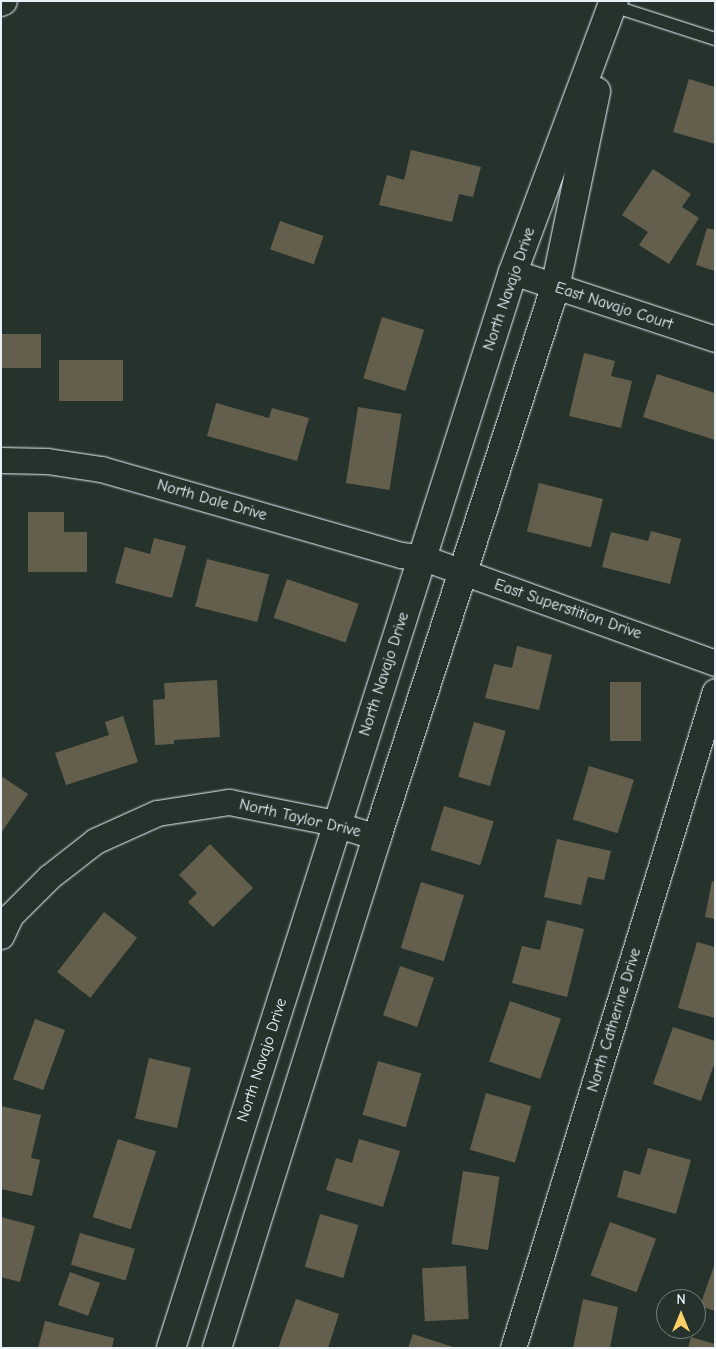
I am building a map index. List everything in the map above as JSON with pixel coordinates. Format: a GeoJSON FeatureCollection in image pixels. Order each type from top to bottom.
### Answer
{"type":"FeatureCollection","features":[{"type":"Feature","properties":{"kind":"street","name":"North Navajo Drive"},"geometry":{"type":"LineString","coordinates":[[170,1348],[513,272],[614,4]]}},
{"type":"Feature","properties":{"kind":"street"},"geometry":{"type":"LineString","coordinates":[[217,1348],[377,837],[555,288],[614,4]]}},
{"type":"Feature","properties":{"kind":"street","name":"East Navajo Court"},"geometry":{"type":"LineString","coordinates":[[513,272],[555,288],[715,339]]}},
{"type":"Feature","properties":{"kind":"street","name":"North Dale Drive"},"geometry":{"type":"LineString","coordinates":[[1,460],[47,461],[101,469],[401,555],[421,557]]}},
{"type":"Feature","properties":{"kind":"street","name":"East Superstition Drive"},"geometry":{"type":"LineString","coordinates":[[421,557],[653,638],[715,663]]}},
{"type":"Feature","properties":{"kind":"street","name":"North Catherine Drive"},"geometry":{"type":"LineString","coordinates":[[513,1348],[715,691]]}},
{"type":"Feature","properties":{"kind":"street","name":"North Taylor Drive"},"geometry":{"type":"LineString","coordinates":[[1,936],[11,915],[49,877],[96,841],[157,813],[230,802],[336,825],[377,837]]}},
{"type":"Feature","properties":{"kind":"lane"},"geometry":{"type":"LineString","coordinates":[[614,4],[715,39]]}},
{"type":"Feature","properties":{"kind":"building"},"geometry":{"type":"Polygon","coordinates":[[[689,79],[715,87],[715,144],[673,132],[689,79]]]}},
{"type":"Feature","properties":{"kind":"building"},"geometry":{"type":"Polygon","coordinates":[[[411,150],[481,167],[473,197],[459,194],[452,222],[379,205],[387,175],[404,180],[411,150]]]}},
{"type":"Feature","properties":{"kind":"building"},"geometry":{"type":"Polygon","coordinates":[[[653,169],[691,194],[682,207],[699,218],[669,264],[639,245],[648,232],[622,215],[653,169]]]}},
{"type":"Feature","properties":{"kind":"building"},"geometry":{"type":"Polygon","coordinates":[[[280,221],[323,236],[314,264],[270,249],[280,221]]]}},
{"type":"Feature","properties":{"kind":"building"},"geometry":{"type":"Polygon","coordinates":[[[707,228],[715,230],[715,271],[696,265],[707,228]]]}},
{"type":"Feature","properties":{"kind":"building"},"geometry":{"type":"Polygon","coordinates":[[[382,317],[424,330],[405,391],[363,378],[382,317]]]}},
{"type":"Feature","properties":{"kind":"building"},"geometry":{"type":"Polygon","coordinates":[[[1,334],[41,334],[41,368],[1,368],[1,334]]]}},
{"type":"Feature","properties":{"kind":"building"},"geometry":{"type":"Polygon","coordinates":[[[584,353],[615,361],[611,376],[632,381],[621,428],[569,416],[584,353]]]}},
{"type":"Feature","properties":{"kind":"building"},"geometry":{"type":"Polygon","coordinates":[[[59,360],[123,360],[123,401],[59,401],[59,360]]]}},
{"type":"Feature","properties":{"kind":"building"},"geometry":{"type":"Polygon","coordinates":[[[657,374],[715,393],[715,440],[643,417],[657,374]]]}},
{"type":"Feature","properties":{"kind":"building"},"geometry":{"type":"Polygon","coordinates":[[[216,403],[269,418],[272,408],[309,418],[297,461],[207,436],[216,403]]]}},
{"type":"Feature","properties":{"kind":"building"},"geometry":{"type":"Polygon","coordinates":[[[358,407],[401,414],[389,490],[346,483],[358,407]]]}},
{"type":"Feature","properties":{"kind":"building"},"geometry":{"type":"Polygon","coordinates":[[[539,483],[603,499],[591,547],[527,532],[539,483]]]}},
{"type":"Feature","properties":{"kind":"building"},"geometry":{"type":"Polygon","coordinates":[[[28,512],[64,512],[64,532],[87,532],[87,572],[28,572],[28,512]]]}},
{"type":"Feature","properties":{"kind":"building"},"geometry":{"type":"Polygon","coordinates":[[[651,531],[681,539],[670,584],[602,567],[611,532],[648,541],[651,531]]]}},
{"type":"Feature","properties":{"kind":"building"},"geometry":{"type":"Polygon","coordinates":[[[154,538],[186,546],[172,598],[115,583],[125,547],[150,554],[154,538]]]}},
{"type":"Feature","properties":{"kind":"building"},"geometry":{"type":"Polygon","coordinates":[[[207,559],[269,574],[257,622],[195,607],[207,559]]]}},
{"type":"Feature","properties":{"kind":"building"},"geometry":{"type":"Polygon","coordinates":[[[287,579],[359,604],[346,643],[274,618],[287,579]]]}},
{"type":"Feature","properties":{"kind":"building"},"geometry":{"type":"Polygon","coordinates":[[[517,646],[552,655],[539,710],[485,698],[494,664],[512,668],[517,646]]]}},
{"type":"Feature","properties":{"kind":"building"},"geometry":{"type":"Polygon","coordinates":[[[217,680],[220,737],[174,740],[174,744],[155,745],[153,700],[165,699],[164,683],[217,680]]]}},
{"type":"Feature","properties":{"kind":"building"},"geometry":{"type":"Polygon","coordinates":[[[610,682],[641,682],[641,741],[610,741],[610,682]]]}},
{"type":"Feature","properties":{"kind":"building"},"geometry":{"type":"Polygon","coordinates":[[[123,716],[138,762],[66,785],[55,753],[109,735],[105,722],[123,716]]]}},
{"type":"Feature","properties":{"kind":"building"},"geometry":{"type":"Polygon","coordinates":[[[474,722],[506,731],[490,786],[458,777],[474,722]]]}},
{"type":"Feature","properties":{"kind":"building"},"geometry":{"type":"Polygon","coordinates":[[[589,766],[634,780],[618,833],[573,820],[589,766]]]}},
{"type":"Feature","properties":{"kind":"building"},"geometry":{"type":"Polygon","coordinates":[[[1,776],[28,794],[1,833],[1,776]]]}},
{"type":"Feature","properties":{"kind":"building"},"geometry":{"type":"Polygon","coordinates":[[[444,806],[494,821],[480,865],[431,850],[444,806]]]}},
{"type":"Feature","properties":{"kind":"building"},"geometry":{"type":"Polygon","coordinates":[[[557,839],[611,851],[604,880],[588,877],[581,905],[544,897],[557,839]]]}},
{"type":"Feature","properties":{"kind":"building"},"geometry":{"type":"Polygon","coordinates":[[[210,844],[253,888],[213,927],[188,902],[197,893],[179,875],[210,844]]]}},
{"type":"Feature","properties":{"kind":"building"},"geometry":{"type":"Polygon","coordinates":[[[712,881],[715,882],[715,919],[705,917],[712,881]]]}},
{"type":"Feature","properties":{"kind":"building"},"geometry":{"type":"Polygon","coordinates":[[[421,882],[464,895],[444,961],[401,948],[421,882]]]}},
{"type":"Feature","properties":{"kind":"building"},"geometry":{"type":"Polygon","coordinates":[[[104,912],[137,938],[90,998],[57,972],[104,912]]]}},
{"type":"Feature","properties":{"kind":"building"},"geometry":{"type":"Polygon","coordinates":[[[547,920],[584,929],[567,997],[512,983],[522,946],[540,950],[547,920]]]}},
{"type":"Feature","properties":{"kind":"building"},"geometry":{"type":"Polygon","coordinates":[[[697,942],[715,947],[715,1018],[678,1008],[697,942]]]}},
{"type":"Feature","properties":{"kind":"building"},"geometry":{"type":"Polygon","coordinates":[[[400,966],[434,978],[417,1027],[383,1015],[400,966]]]}},
{"type":"Feature","properties":{"kind":"building"},"geometry":{"type":"Polygon","coordinates":[[[510,1001],[561,1019],[540,1079],[489,1062],[510,1001]]]}},
{"type":"Feature","properties":{"kind":"building"},"geometry":{"type":"Polygon","coordinates":[[[35,1019],[65,1030],[43,1090],[13,1079],[35,1019]]]}},
{"type":"Feature","properties":{"kind":"building"},"geometry":{"type":"Polygon","coordinates":[[[673,1027],[715,1041],[715,1062],[701,1101],[653,1084],[673,1027]]]}},
{"type":"Feature","properties":{"kind":"building"},"geometry":{"type":"Polygon","coordinates":[[[149,1058],[191,1068],[177,1128],[135,1118],[149,1058]]]}},
{"type":"Feature","properties":{"kind":"building"},"geometry":{"type":"Polygon","coordinates":[[[378,1061],[421,1073],[406,1127],[363,1115],[378,1061]]]}},
{"type":"Feature","properties":{"kind":"building"},"geometry":{"type":"Polygon","coordinates":[[[486,1093],[531,1106],[515,1163],[470,1150],[486,1093]]]}},
{"type":"Feature","properties":{"kind":"building"},"geometry":{"type":"Polygon","coordinates":[[[1,1106],[41,1115],[31,1158],[40,1160],[32,1196],[1,1189],[1,1106]]]}},
{"type":"Feature","properties":{"kind":"building"},"geometry":{"type":"Polygon","coordinates":[[[118,1139],[156,1151],[131,1229],[93,1217],[118,1139]]]}},
{"type":"Feature","properties":{"kind":"building"},"geometry":{"type":"Polygon","coordinates":[[[359,1139],[400,1151],[383,1207],[326,1190],[336,1158],[352,1163],[359,1139]]]}},
{"type":"Feature","properties":{"kind":"building"},"geometry":{"type":"Polygon","coordinates":[[[648,1148],[691,1160],[676,1214],[617,1197],[624,1170],[640,1175],[648,1148]]]}},
{"type":"Feature","properties":{"kind":"building"},"geometry":{"type":"Polygon","coordinates":[[[463,1171],[500,1177],[488,1250],[451,1244],[463,1171]]]}},
{"type":"Feature","properties":{"kind":"building"},"geometry":{"type":"Polygon","coordinates":[[[320,1214],[358,1225],[343,1278],[305,1267],[320,1214]]]}},
{"type":"Feature","properties":{"kind":"building"},"geometry":{"type":"Polygon","coordinates":[[[1,1217],[35,1226],[20,1282],[1,1277],[1,1217]]]}},
{"type":"Feature","properties":{"kind":"building"},"geometry":{"type":"Polygon","coordinates":[[[610,1222],[656,1239],[637,1292],[591,1276],[610,1222]]]}},
{"type":"Feature","properties":{"kind":"building"},"geometry":{"type":"Polygon","coordinates":[[[80,1233],[135,1249],[126,1280],[71,1265],[80,1233]]]}},
{"type":"Feature","properties":{"kind":"building"},"geometry":{"type":"Polygon","coordinates":[[[466,1266],[469,1319],[425,1321],[422,1268],[466,1266]]]}},
{"type":"Feature","properties":{"kind":"building"},"geometry":{"type":"Polygon","coordinates":[[[715,1266],[715,1311],[706,1308],[706,1289],[715,1266]]]}},
{"type":"Feature","properties":{"kind":"building"},"geometry":{"type":"Polygon","coordinates":[[[70,1272],[100,1283],[88,1316],[58,1305],[70,1272]]]}},
{"type":"Feature","properties":{"kind":"building"},"geometry":{"type":"Polygon","coordinates":[[[296,1299],[339,1314],[328,1348],[278,1348],[296,1299]]]}},
{"type":"Feature","properties":{"kind":"building"},"geometry":{"type":"Polygon","coordinates":[[[583,1299],[618,1307],[610,1348],[573,1348],[583,1299]]]}},
{"type":"Feature","properties":{"kind":"building"},"geometry":{"type":"Polygon","coordinates":[[[45,1321],[114,1338],[112,1348],[38,1348],[45,1321]]]}},
{"type":"Feature","properties":{"kind":"building"},"geometry":{"type":"Polygon","coordinates":[[[413,1334],[453,1347],[453,1348],[408,1348],[413,1334]]]}},
{"type":"Feature","properties":{"kind":"building"},"geometry":{"type":"Polygon","coordinates":[[[690,1339],[715,1344],[715,1348],[688,1348],[690,1339]]]}}]}
